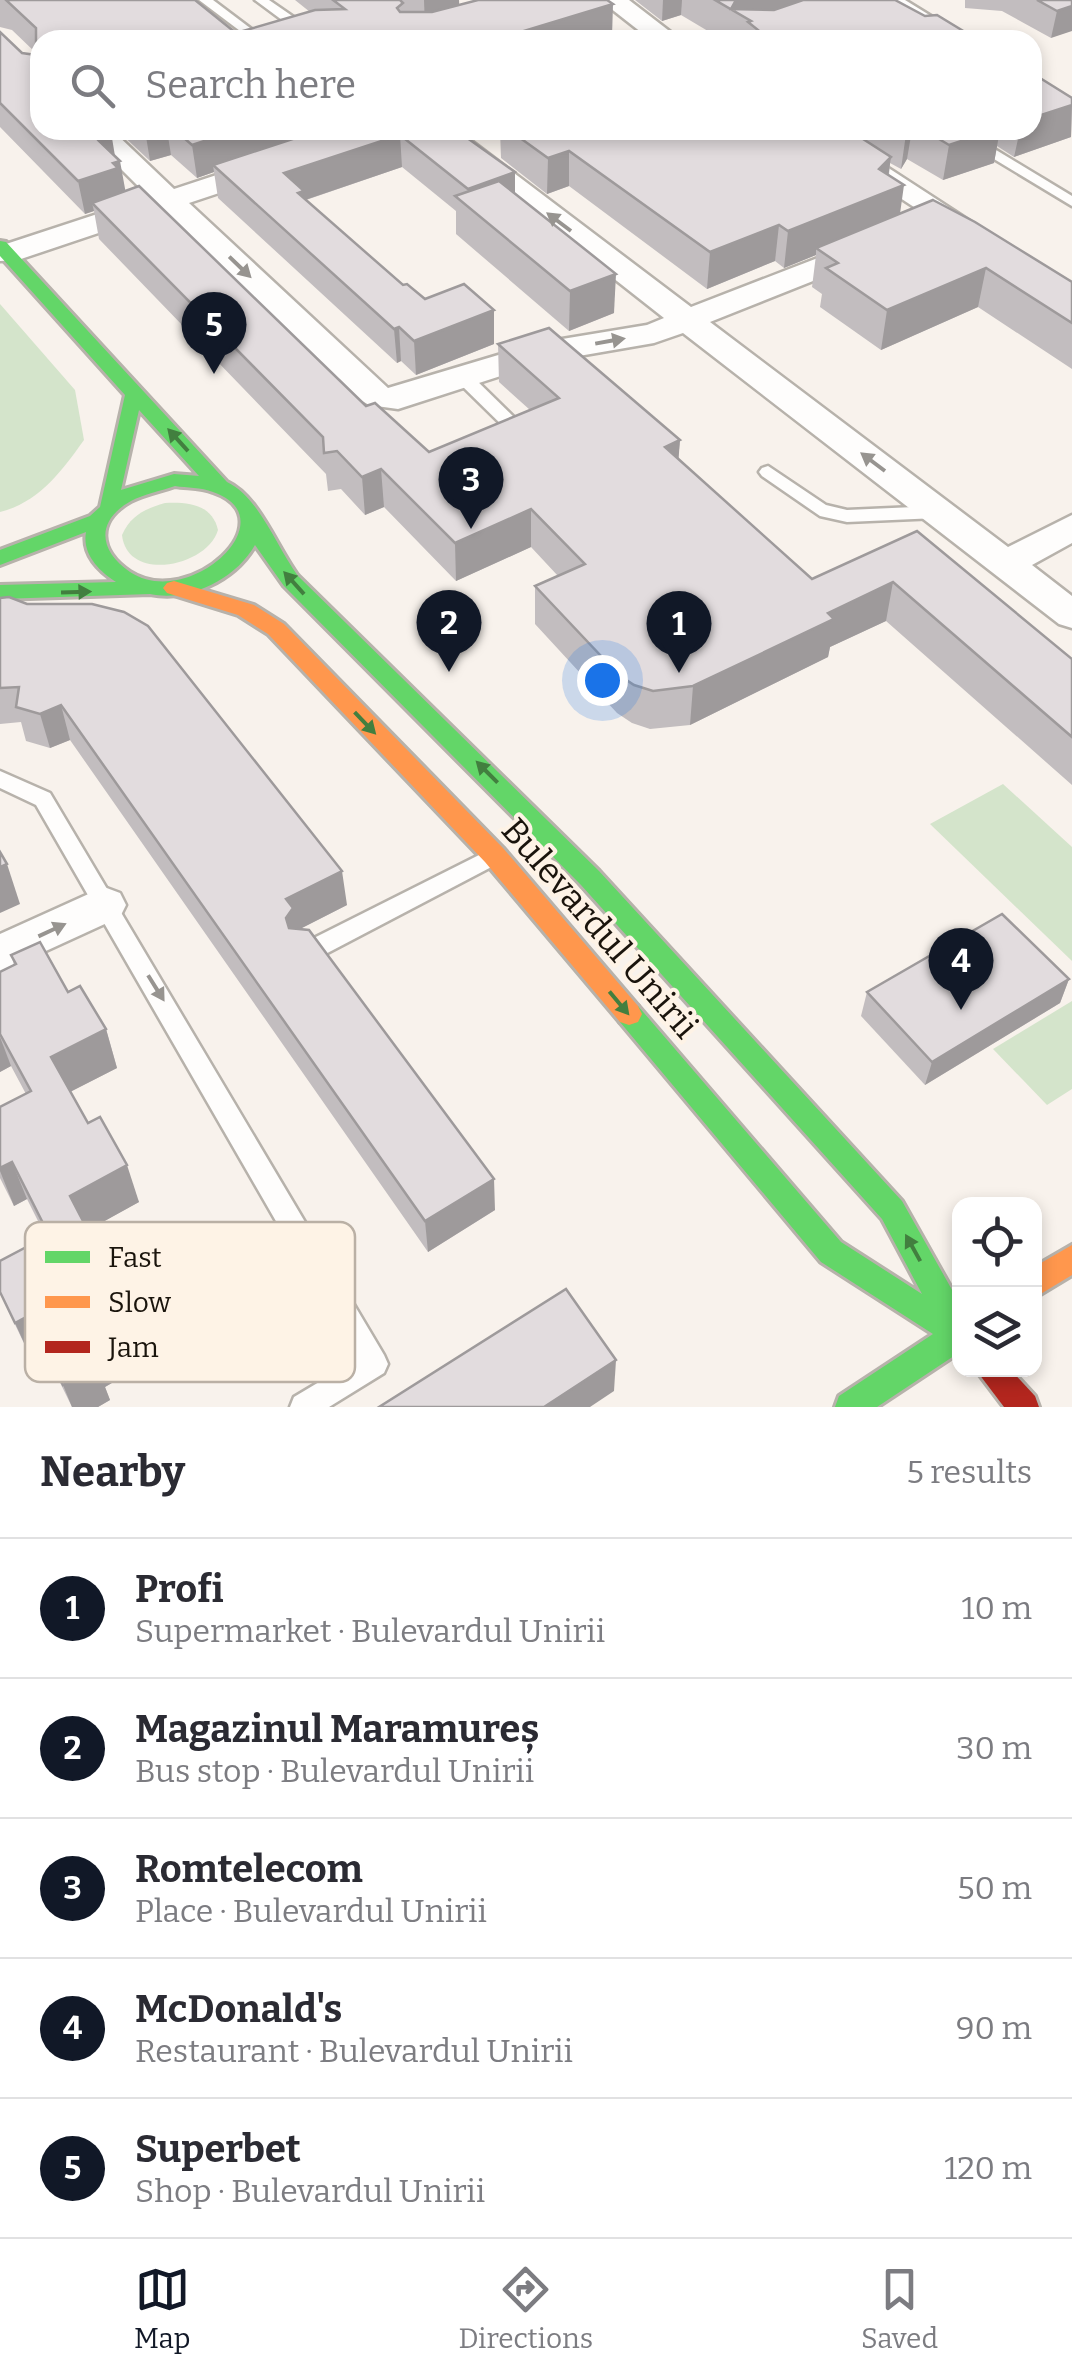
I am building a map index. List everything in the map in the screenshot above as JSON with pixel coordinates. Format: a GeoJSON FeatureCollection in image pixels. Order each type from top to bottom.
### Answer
{"type":"FeatureCollection","features":[{"type":"Feature","properties":{"kind":"main road","name":"Bulevardul Unirii"},"geometry":{"type":"LineString","coordinates":[[4,250],[133,397],[172,433],[219,486],[238,495],[250,508],[267,548],[291,581],[618,906],[892,1210],[952,1321]]}},
{"type":"Feature","properties":{"kind":"main road"},"geometry":{"type":"LineString","coordinates":[[108,504],[120,470],[121,438],[133,397]]}},
{"type":"Feature","properties":{"kind":"main road"},"geometry":{"type":"LineString","coordinates":[[0,558],[92,522],[108,504],[127,492],[162,482],[197,480],[219,486]]}},
{"type":"Feature","properties":{"kind":"main road","name":"Bulevardul Unirii"},"geometry":{"type":"LineString","coordinates":[[92,522],[86,537],[88,552],[110,578],[246,610],[276,629],[494,856],[832,1252],[952,1329]]}},
{"type":"Feature","properties":{"kind":"main road"},"geometry":{"type":"LineString","coordinates":[[0,592],[163,588],[224,572],[242,557],[252,541],[255,524]]}},
{"type":"Feature","properties":{"kind":"main road"},"geometry":{"type":"LineString","coordinates":[[1042,1279],[1072,1258]]}},
{"type":"Feature","properties":{"kind":"main road"},"geometry":{"type":"LineString","coordinates":[[850,1407],[952,1339]]}},
{"type":"Feature","properties":{"kind":"main road"},"geometry":{"type":"LineString","coordinates":[[997,1377],[1024,1407]]}},
{"type":"Feature","properties":{"kind":"street"},"geometry":{"type":"LineString","coordinates":[[613,0],[651,30]]}},
{"type":"Feature","properties":{"kind":"street"},"geometry":{"type":"LineString","coordinates":[[107,140],[369,391],[382,398],[398,399],[538,353],[635,337],[690,322],[948,216]]}},
{"type":"Feature","properties":{"kind":"street"},"geometry":{"type":"LineString","coordinates":[[452,140],[1072,615]]}},
{"type":"Feature","properties":{"kind":"street"},"geometry":{"type":"LineString","coordinates":[[827,140],[994,245]]}},
{"type":"Feature","properties":{"kind":"street"},"geometry":{"type":"LineString","coordinates":[[4,250],[294,159]]}},
{"type":"Feature","properties":{"kind":"street"},"geometry":{"type":"LineString","coordinates":[[1006,564],[1072,526]]}},
{"type":"Feature","properties":{"kind":"street"},"geometry":{"type":"LineString","coordinates":[[0,954],[104,905]]}},
{"type":"Feature","properties":{"kind":"lane"},"geometry":{"type":"LineString","coordinates":[[205,0],[246,30]]}},
{"type":"Feature","properties":{"kind":"lane"},"geometry":{"type":"LineString","coordinates":[[261,0],[304,30]]}},
{"type":"Feature","properties":{"kind":"lane"},"geometry":{"type":"LineString","coordinates":[[896,0],[947,30]]}},
{"type":"Feature","properties":{"kind":"lane"},"geometry":{"type":"LineString","coordinates":[[970,140],[1072,202]]}},
{"type":"Feature","properties":{"kind":"lane"},"geometry":{"type":"LineString","coordinates":[[464,378],[514,428]]}},
{"type":"Feature","properties":{"kind":"lane"},"geometry":{"type":"LineString","coordinates":[[768,472],[820,510],[847,516],[938,512]]}},
{"type":"Feature","properties":{"kind":"lane"},"geometry":{"type":"LineString","coordinates":[[0,779],[44,799],[292,1222]]}},
{"type":"Feature","properties":{"kind":"lane"},"geometry":{"type":"LineString","coordinates":[[306,953],[494,856]]}},
{"type":"Feature","properties":{"kind":"lane"},"geometry":{"type":"LineString","coordinates":[[355,1331],[374,1364],[355,1376]]}},
{"type":"Feature","properties":{"kind":"lane"},"geometry":{"type":"LineString","coordinates":[[304,1407],[345,1382]]}},
{"type":"Feature","properties":{"kind":"green space"},"geometry":{"type":"Polygon","coordinates":[[[0,304],[75,390],[84,440],[38,493],[0,512],[0,304]]]}},
{"type":"Feature","properties":{"kind":"green space"},"geometry":{"type":"Polygon","coordinates":[[[165,503],[190,504],[205,510],[218,530],[211,543],[184,560],[152,564],[138,560],[127,550],[122,535],[139,514],[165,503]]]}},
{"type":"Feature","properties":{"kind":"green space"},"geometry":{"type":"Polygon","coordinates":[[[1003,784],[1072,847],[1072,961],[930,824],[1003,784]]]}},
{"type":"Feature","properties":{"kind":"green space"},"geometry":{"type":"Polygon","coordinates":[[[1072,1001],[1072,1089],[1047,1105],[993,1049],[1072,1001]]]}},
{"type":"Feature","properties":{"kind":"building"},"geometry":{"type":"Polygon","coordinates":[[[6,0],[195,0],[232,30],[36,30],[6,0]]]}},
{"type":"Feature","properties":{"kind":"building"},"geometry":{"type":"Polygon","coordinates":[[[333,0],[400,0],[400,12],[432,12],[478,0],[607,0],[613,4],[527,30],[246,30],[315,10],[345,9],[333,0]]]}},
{"type":"Feature","properties":{"kind":"building"},"geometry":{"type":"Polygon","coordinates":[[[715,0],[736,0],[731,9],[774,10],[803,0],[895,0],[925,16],[937,15],[962,30],[758,30],[748,22],[751,21],[715,0]]]}},
{"type":"Feature","properties":{"kind":"building"},"geometry":{"type":"Polygon","coordinates":[[[1037,0],[1072,0],[1072,6],[1057,11],[1037,0]]]}},
{"type":"Feature","properties":{"kind":"building"},"geometry":{"type":"Polygon","coordinates":[[[0,32],[22,53],[30,54],[30,133],[0,103],[0,32]]]}},
{"type":"Feature","properties":{"kind":"building"},"geometry":{"type":"Polygon","coordinates":[[[1042,79],[1072,98],[1072,105],[1042,115],[1042,79]]]}},
{"type":"Feature","properties":{"kind":"building"},"geometry":{"type":"Polygon","coordinates":[[[37,140],[103,140],[99,141],[120,161],[113,163],[118,168],[78,181],[37,140]]]}},
{"type":"Feature","properties":{"kind":"building"},"geometry":{"type":"Polygon","coordinates":[[[289,140],[385,140],[284,173],[304,191],[298,193],[403,285],[425,299],[464,284],[494,310],[414,341],[399,327],[394,329],[213,165],[289,140]]]}},
{"type":"Feature","properties":{"kind":"building"},"geometry":{"type":"Polygon","coordinates":[[[406,140],[470,140],[515,172],[468,189],[406,140]]]}},
{"type":"Feature","properties":{"kind":"building"},"geometry":{"type":"Polygon","coordinates":[[[523,140],[865,140],[891,157],[879,169],[904,185],[788,231],[779,225],[710,252],[569,151],[548,158],[523,140]]]}},
{"type":"Feature","properties":{"kind":"building"},"geometry":{"type":"Polygon","coordinates":[[[499,181],[616,274],[570,291],[455,196],[499,181]]]}},
{"type":"Feature","properties":{"kind":"building"},"geometry":{"type":"Polygon","coordinates":[[[139,186],[366,406],[375,403],[429,452],[559,398],[498,344],[549,328],[680,440],[665,447],[812,579],[917,531],[1072,659],[1072,737],[893,582],[828,613],[834,619],[693,686],[653,691],[634,685],[619,675],[535,586],[585,564],[531,509],[455,543],[381,469],[362,477],[337,451],[324,453],[323,437],[92,203],[139,186]]]}},
{"type":"Feature","properties":{"kind":"building"},"geometry":{"type":"Polygon","coordinates":[[[933,200],[1072,282],[1072,323],[986,268],[887,310],[826,268],[838,263],[816,248],[933,200]]]}},
{"type":"Feature","properties":{"kind":"building"},"geometry":{"type":"Polygon","coordinates":[[[0,598],[27,604],[92,604],[124,612],[148,626],[342,871],[286,899],[293,908],[286,918],[289,928],[309,930],[494,1179],[425,1221],[61,705],[40,714],[16,707],[19,687],[0,688],[0,598]]]}},
{"type":"Feature","properties":{"kind":"building"},"geometry":{"type":"Polygon","coordinates":[[[1002,914],[1069,979],[932,1062],[867,992],[1002,914]]]}},
{"type":"Feature","properties":{"kind":"building"},"geometry":{"type":"Polygon","coordinates":[[[40,942],[68,992],[80,986],[106,1029],[51,1057],[88,1123],[100,1117],[127,1165],[70,1196],[84,1222],[42,1222],[12,1162],[0,1168],[0,1107],[31,1091],[0,1034],[0,972],[16,964],[11,955],[40,942]]]}},
{"type":"Feature","properties":{"kind":"building"},"geometry":{"type":"Polygon","coordinates":[[[25,1248],[25,1318],[15,1323],[0,1292],[0,1261],[25,1248]]]}},
{"type":"Feature","properties":{"kind":"building"},"geometry":{"type":"Polygon","coordinates":[[[566,1289],[616,1360],[544,1407],[379,1407],[566,1289]]]}},
{"type":"Feature","properties":{"kind":"traffic: fast"},"geometry":{"type":"LineString","coordinates":[[0,246],[219,486]]}},
{"type":"Feature","properties":{"kind":"traffic: fast"},"geometry":{"type":"LineString","coordinates":[[108,504],[133,397]]}},
{"type":"Feature","properties":{"kind":"traffic: fast"},"geometry":{"type":"LineString","coordinates":[[174,480],[220,487],[241,500],[250,518],[248,538],[235,558],[201,583],[165,590],[132,583],[107,566],[94,544],[98,519],[123,497],[174,480]]}},
{"type":"Feature","properties":{"kind":"traffic: fast"},"geometry":{"type":"LineString","coordinates":[[0,558],[92,522]]}},
{"type":"Feature","properties":{"kind":"traffic: fast"},"geometry":{"type":"LineString","coordinates":[[255,524],[267,549],[291,581],[590,878],[892,1210],[952,1320]]}},
{"type":"Feature","properties":{"kind":"traffic: fast"},"geometry":{"type":"LineString","coordinates":[[0,592],[142,589]]}},
{"type":"Feature","properties":{"kind":"traffic: fast"},"geometry":{"type":"LineString","coordinates":[[629,1014],[831,1252],[952,1330]]}},
{"type":"Feature","properties":{"kind":"traffic: fast"},"geometry":{"type":"LineString","coordinates":[[850,1407],[952,1339]]}},
{"type":"Feature","properties":{"kind":"traffic: slow"},"geometry":{"type":"LineString","coordinates":[[174,588],[246,610],[276,629],[494,855],[629,1014]]}},
{"type":"Feature","properties":{"kind":"traffic: slow"},"geometry":{"type":"LineString","coordinates":[[1042,1279],[1072,1259]]}},
{"type":"Feature","properties":{"kind":"traffic: jam"},"geometry":{"type":"LineString","coordinates":[[997,1377],[1024,1407]]}},
{"type":"Feature","properties":{"kind":"place","name":"Superbet"},"geometry":{"type":"Point","coordinates":[214,374]}},
{"type":"Feature","properties":{"kind":"place","name":"Romtelecom"},"geometry":{"type":"Point","coordinates":[471,529]}},
{"type":"Feature","properties":{"kind":"place","name":"Magazinul Maramureș"},"geometry":{"type":"Point","coordinates":[449,672]}},
{"type":"Feature","properties":{"kind":"place","name":"Profi"},"geometry":{"type":"Point","coordinates":[679,673]}},
{"type":"Feature","properties":{"kind":"place","name":"McDonald's"},"geometry":{"type":"Point","coordinates":[961,1010]}}]}
